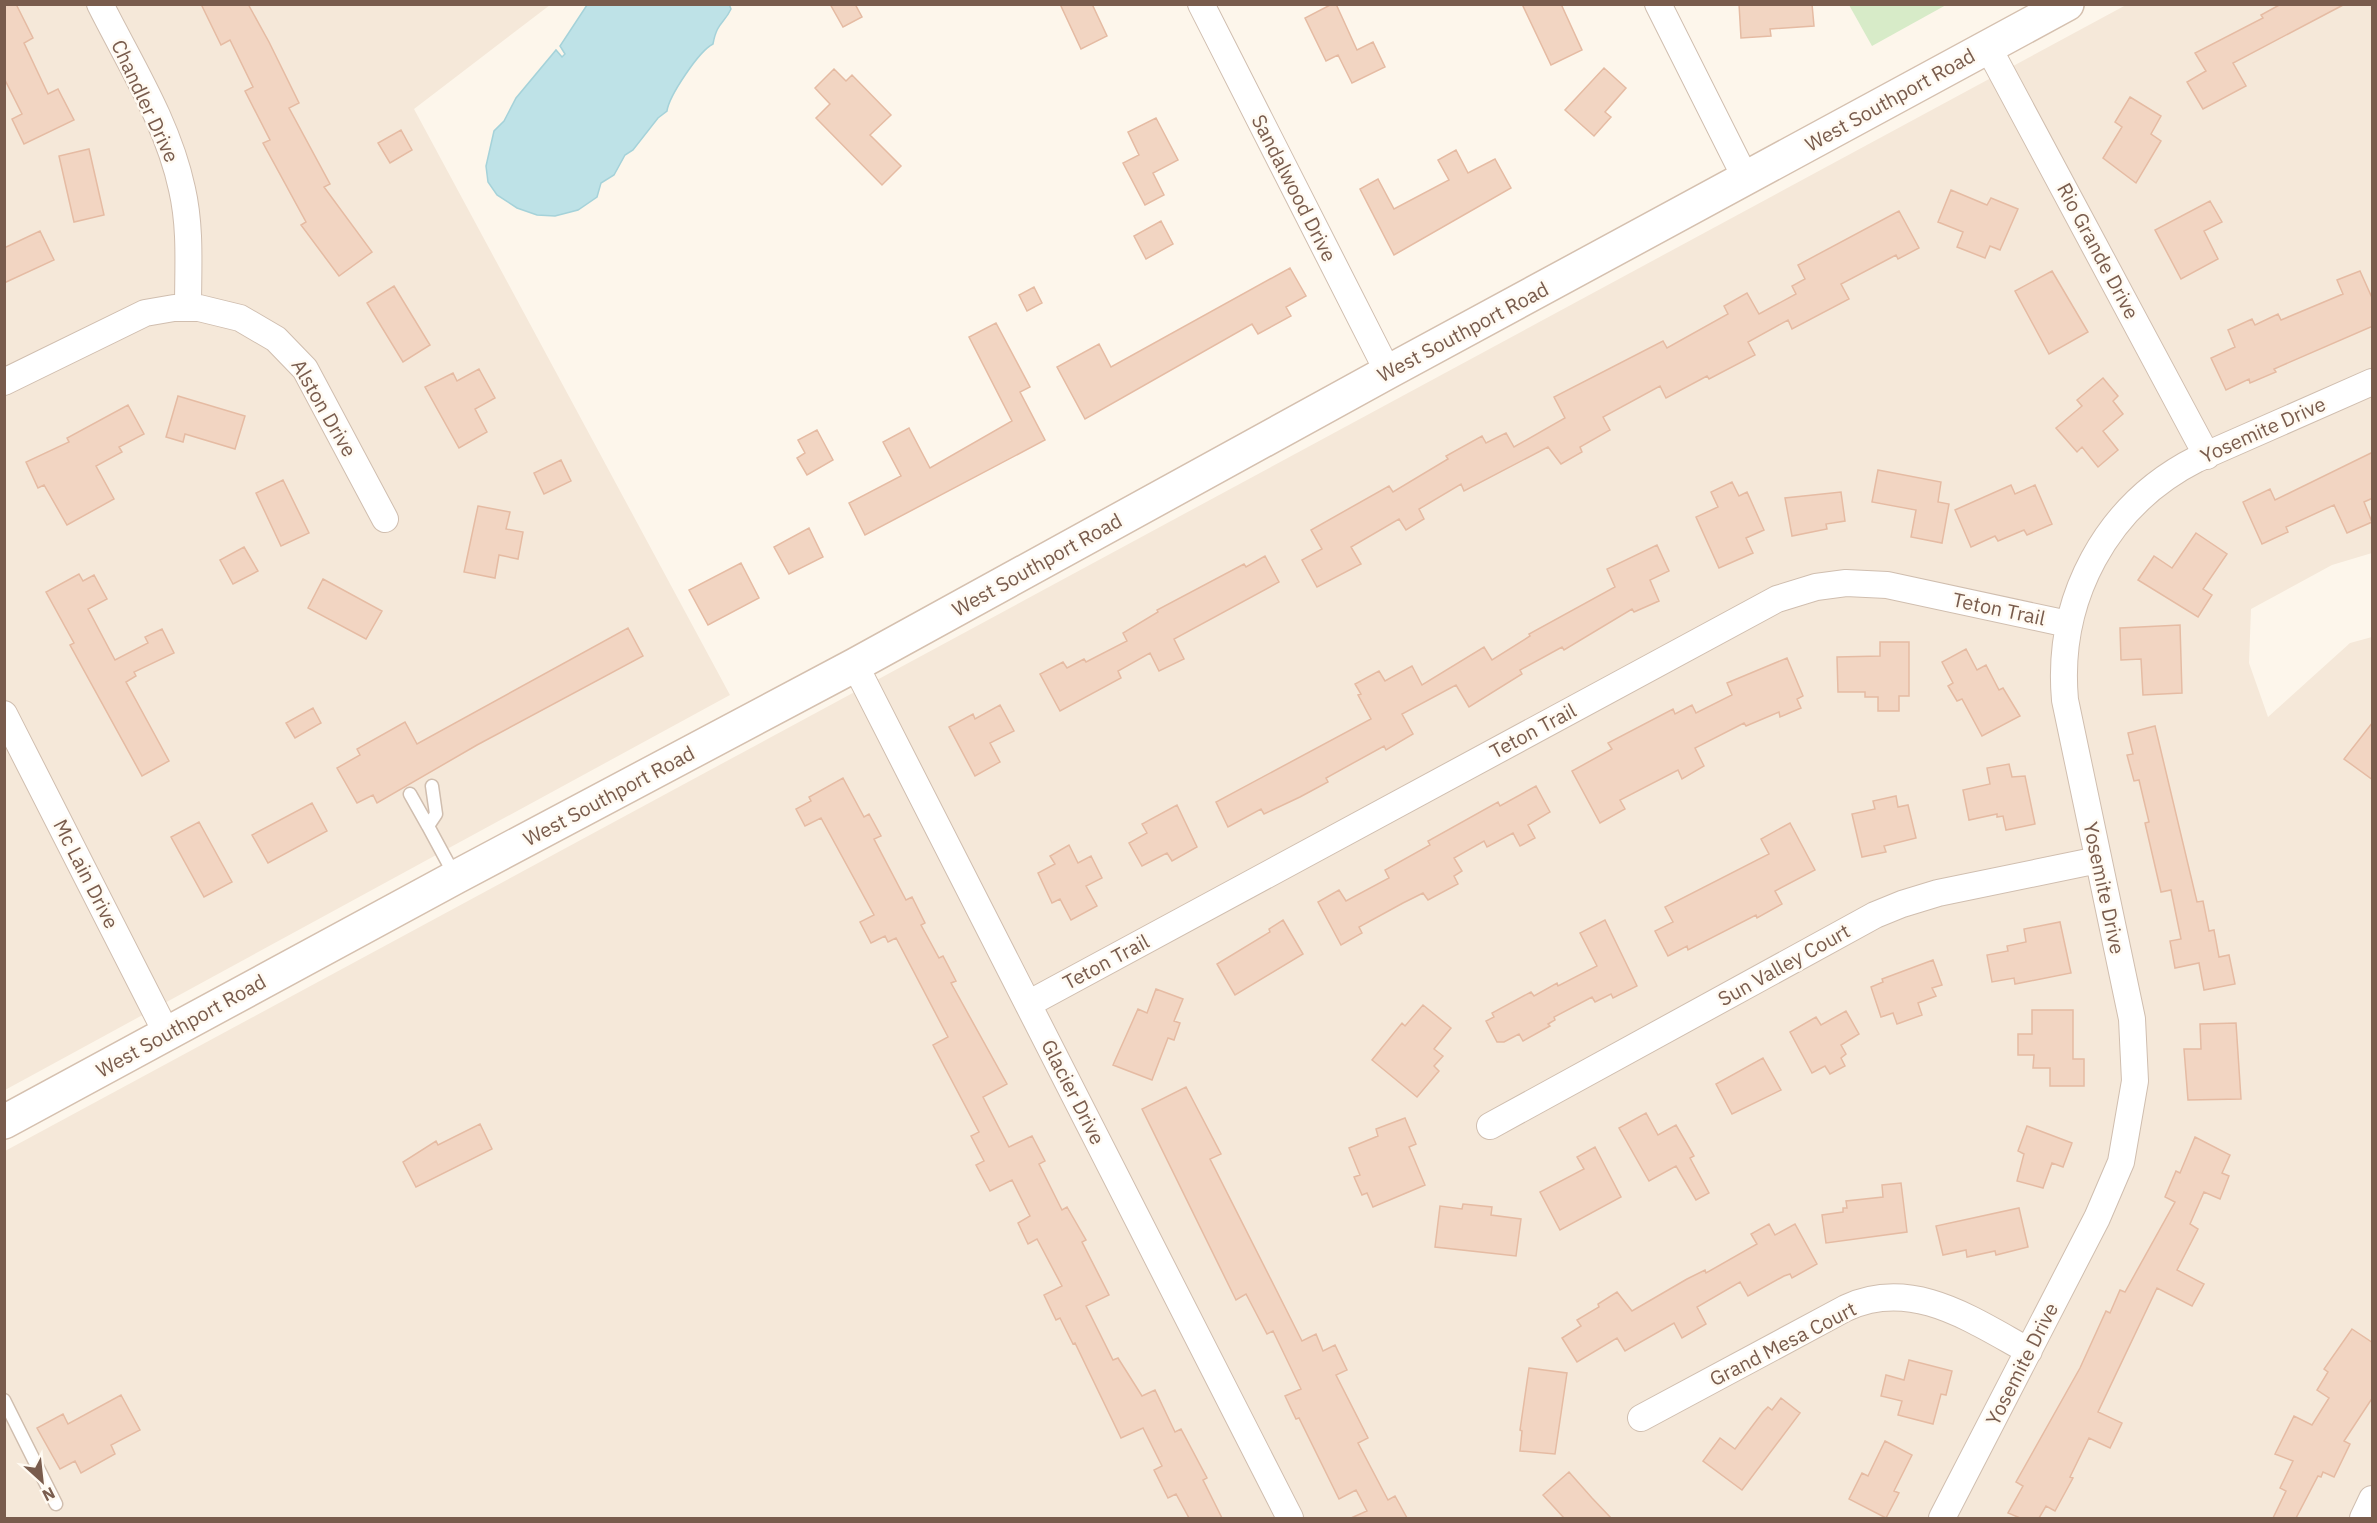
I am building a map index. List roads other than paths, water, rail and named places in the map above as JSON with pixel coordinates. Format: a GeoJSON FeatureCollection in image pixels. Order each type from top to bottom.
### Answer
{"type":"FeatureCollection","features":[{"type":"Feature","properties":{"kind":"main road","name":"West Southport Road"},"geometry":{"type":"LineString","coordinates":[[4,1122],[456,877],[855,665],[1388,372],[2067,4]]}},
{"type":"Feature","properties":{"kind":"street","name":"Chandler Drive"},"geometry":{"type":"LineString","coordinates":[[100,4],[156,115],[177,168],[189,235],[188,308]]}},
{"type":"Feature","properties":{"kind":"street","name":"Sandalwood Drive"},"geometry":{"type":"LineString","coordinates":[[1202,4],[1388,372]]}},
{"type":"Feature","properties":{"kind":"street"},"geometry":{"type":"LineString","coordinates":[[1658,4],[1746,179]]}},
{"type":"Feature","properties":{"kind":"street","name":"Rio Grande Drive"},"geometry":{"type":"LineString","coordinates":[[1988,47],[2207,456]]}},
{"type":"Feature","properties":{"kind":"street","name":"Alston Drive"},"geometry":{"type":"LineString","coordinates":[[4,382],[131,318],[159,310],[188,308],[219,311],[240,318],[276,339],[292,353],[316,388],[386,519]]}},
{"type":"Feature","properties":{"kind":"street","name":"Yosemite Drive"},"geometry":{"type":"LineString","coordinates":[[1942,1518],[2106,1199],[2121,1162],[2132,1101],[2134,1060],[2132,1019],[2065,700],[2062,671],[2068,624],[2076,594],[2094,555],[2125,511],[2171,474],[2373,382]]}},
{"type":"Feature","properties":{"kind":"street","name":"Teton Trail"},"geometry":{"type":"LineString","coordinates":[[1028,1004],[1777,599],[1816,587],[1846,583],[1887,585],[2068,624]]}},
{"type":"Feature","properties":{"kind":"street","name":"Glacier Drive"},"geometry":{"type":"LineString","coordinates":[[855,665],[1290,1518]]}},
{"type":"Feature","properties":{"kind":"street","name":"Mc Lain Drive"},"geometry":{"type":"LineString","coordinates":[[4,714],[167,1034]]}},
{"type":"Feature","properties":{"kind":"street","name":"Sun Valley Court"},"geometry":{"type":"LineString","coordinates":[[1490,1126],[1875,915],[1924,897],[2098,860]]}},
{"type":"Feature","properties":{"kind":"street","name":"Grand Mesa Court"},"geometry":{"type":"LineString","coordinates":[[1641,1418],[1846,1308],[1876,1299],[1917,1299],[1948,1308],[2029,1351]]}},
{"type":"Feature","properties":{"kind":"street"},"geometry":{"type":"LineString","coordinates":[[2363,1518],[2373,1499]]}},
{"type":"Feature","properties":{"kind":"lane"},"geometry":{"type":"LineString","coordinates":[[428,826],[436,814],[432,786]]}},
{"type":"Feature","properties":{"kind":"lane"},"geometry":{"type":"LineString","coordinates":[[410,794],[456,877]]}},
{"type":"Feature","properties":{"kind":"lane"},"geometry":{"type":"LineString","coordinates":[[4,1400],[56,1504]]}},
{"type":"Feature","properties":{"kind":"water"},"geometry":{"type":"Polygon","coordinates":[[[729,4],[731,9],[719,27],[713,44],[700,55],[679,85],[667,111],[658,118],[633,150],[625,155],[614,175],[601,183],[597,197],[578,210],[555,216],[537,215],[517,208],[497,195],[488,182],[486,166],[494,131],[504,121],[516,98],[556,50],[562,57],[565,54],[560,46],[587,5],[729,4]]]}}]}
